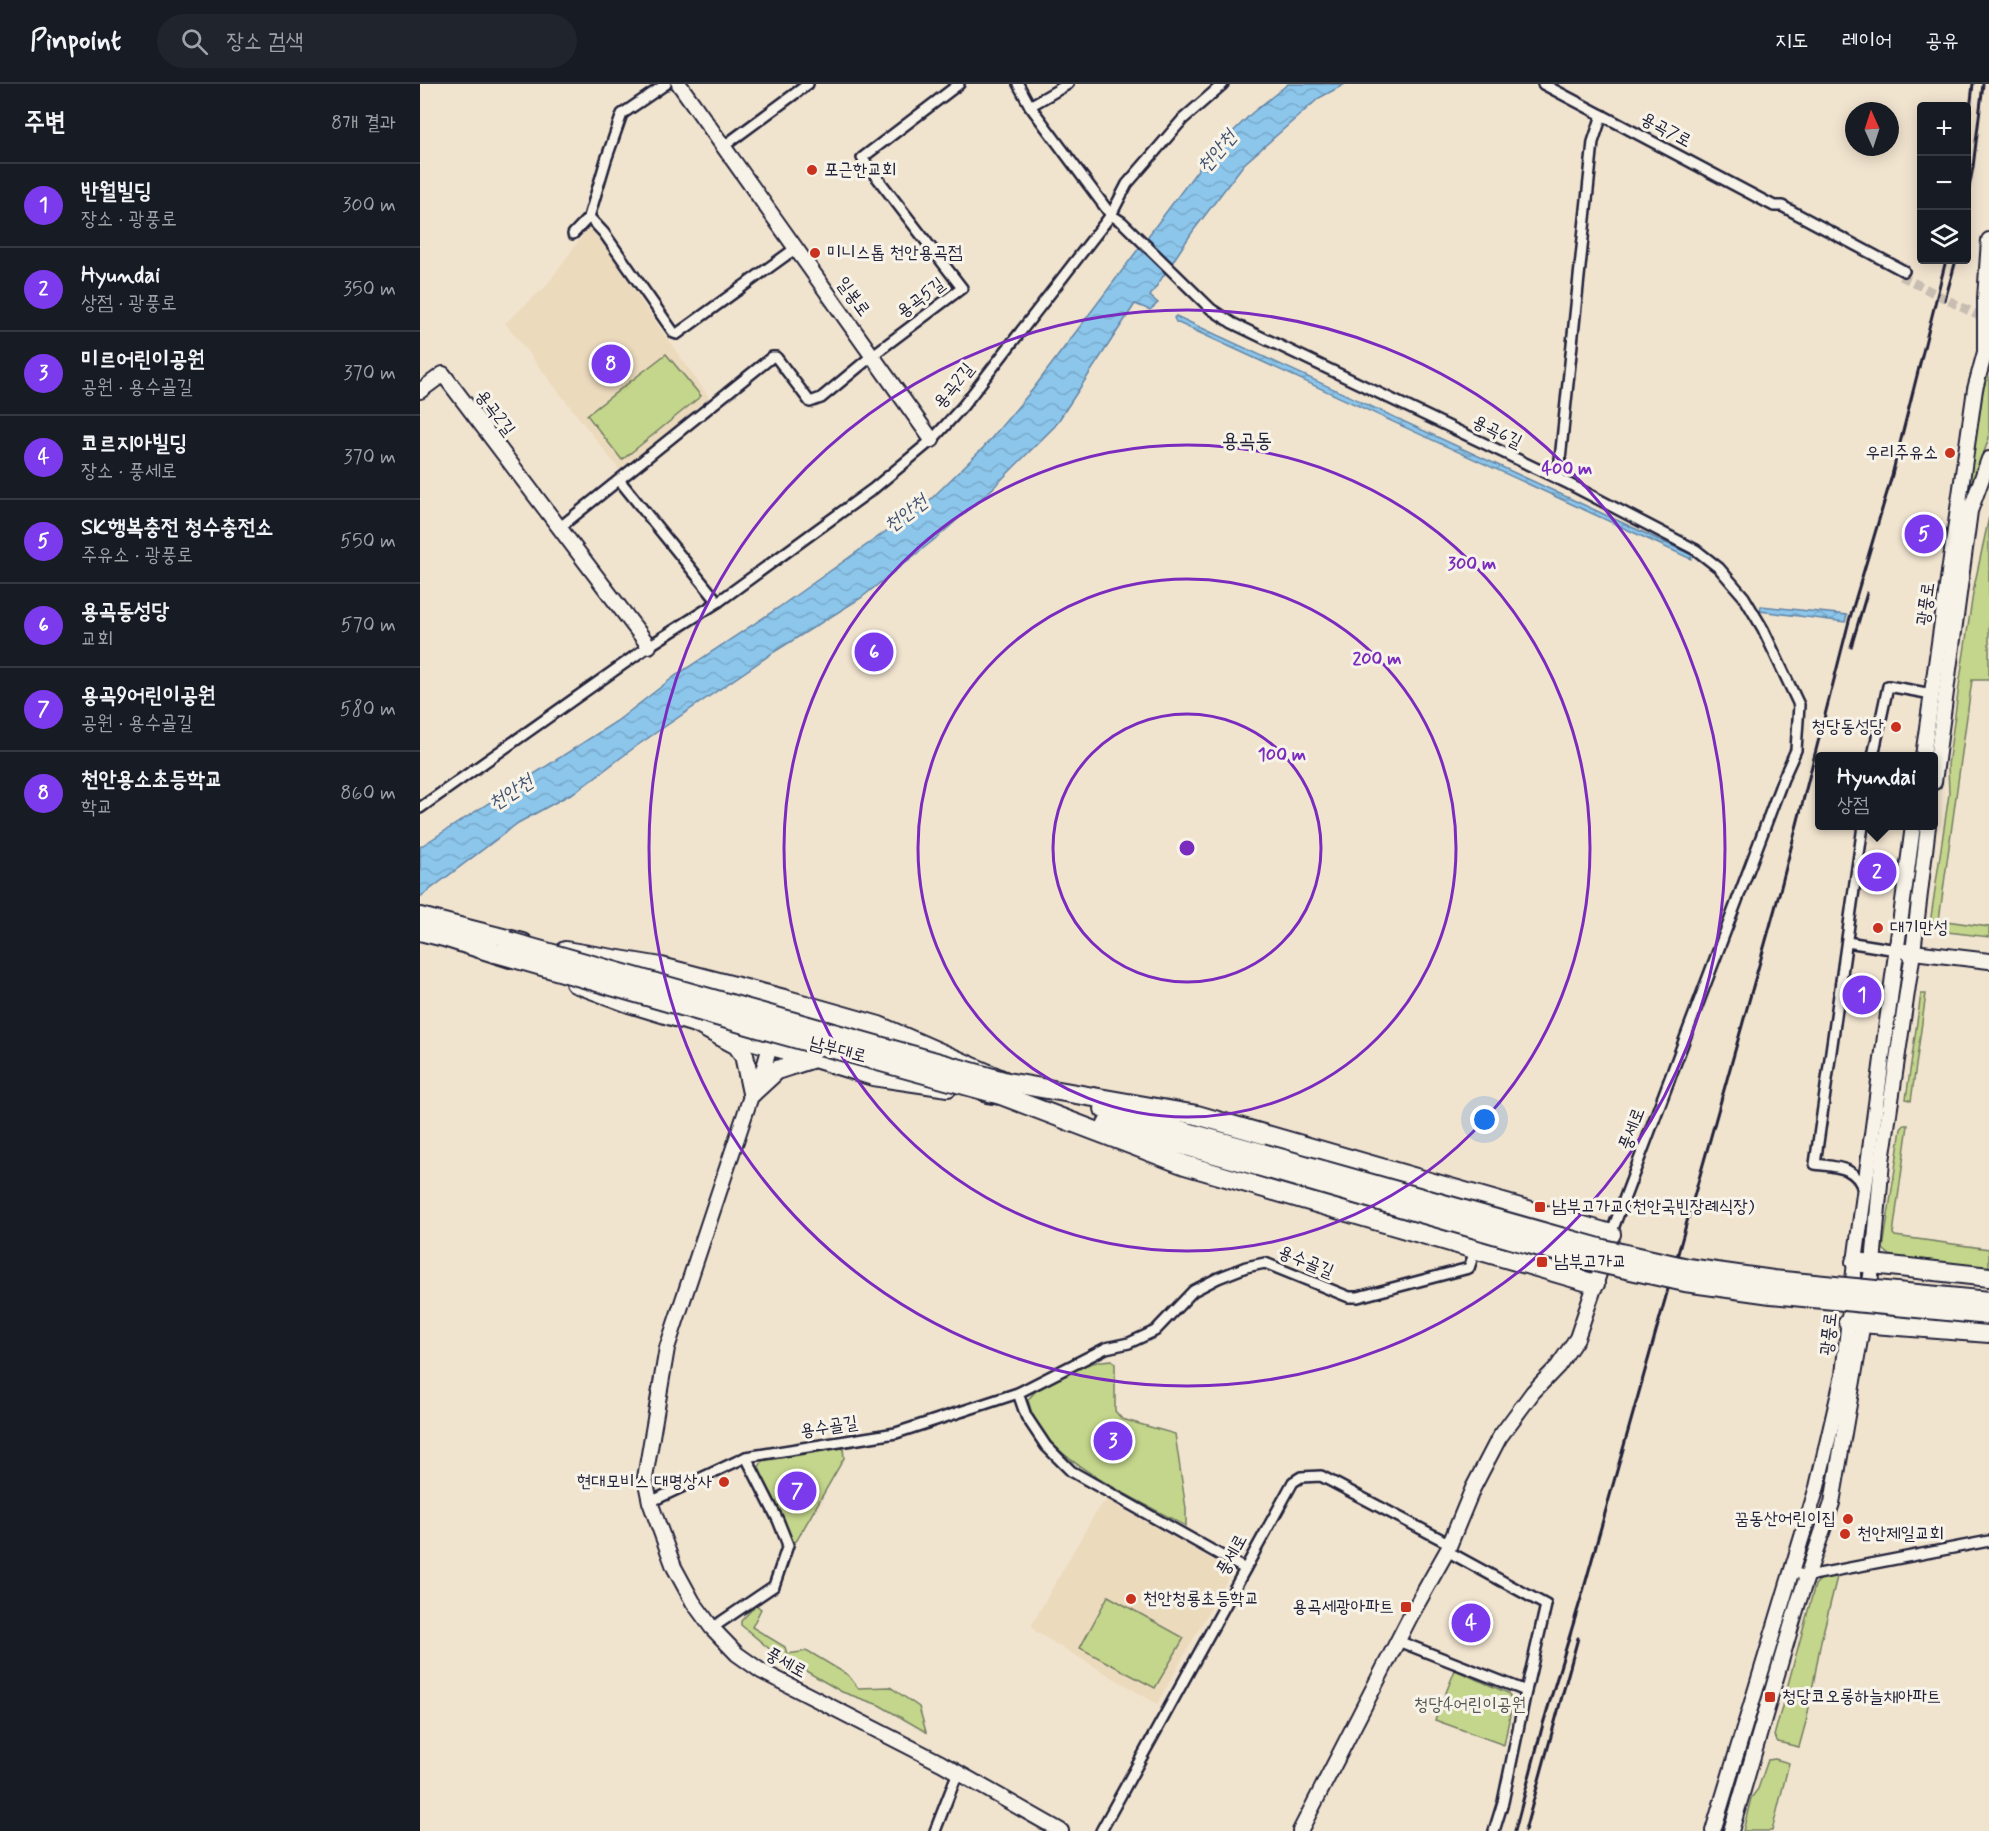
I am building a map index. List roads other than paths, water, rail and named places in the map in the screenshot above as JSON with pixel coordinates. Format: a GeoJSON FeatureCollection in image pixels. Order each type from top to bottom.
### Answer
{"type":"FeatureCollection","features":[{"type":"Feature","properties":{"kind":"highway","name":"남부대로"},"geometry":{"type":"LineString","coordinates":[[420,917],[445,924],[502,947],[765,1030],[1004,1088],[1260,1159]]}},
{"type":"Feature","properties":{"kind":"highway","name":"남부대로"},"geometry":{"type":"LineString","coordinates":[[420,931],[502,947]]}},
{"type":"Feature","properties":{"kind":"highway"},"geometry":{"type":"LineString","coordinates":[[502,947],[629,1003],[873,1076],[1004,1088],[1197,1115],[1611,1234]]}},
{"type":"Feature","properties":{"kind":"highway"},"geometry":{"type":"LineString","coordinates":[[502,947],[661,967],[879,1026],[1004,1088],[1185,1165],[1595,1284]]}},
{"type":"Feature","properties":{"kind":"highway"},"geometry":{"type":"LineString","coordinates":[[698,1024],[737,1045],[744,1055],[752,1093]]}},
{"type":"Feature","properties":{"kind":"highway"},"geometry":{"type":"LineString","coordinates":[[752,1093],[777,1070],[814,1058]]}},
{"type":"Feature","properties":{"kind":"highway"},"geometry":{"type":"LineString","coordinates":[[1260,1159],[1603,1249],[1688,1268],[1773,1280],[1989,1301]]}},
{"type":"Feature","properties":{"kind":"highway"},"geometry":{"type":"LineString","coordinates":[[1260,1159],[1518,1241],[1599,1263],[1685,1282],[1771,1294],[1989,1315]]}},
{"type":"Feature","properties":{"kind":"highway"},"geometry":{"type":"LineString","coordinates":[[1864,1263],[1989,1277]]}},
{"type":"Feature","properties":{"kind":"highway"},"geometry":{"type":"LineString","coordinates":[[1856,1322],[1989,1333]]}},
{"type":"Feature","properties":{"kind":"street"},"geometry":{"type":"LineString","coordinates":[[573,234],[589,217],[622,114],[666,84]]}},
{"type":"Feature","properties":{"kind":"street","name":"일봉로"},"geometry":{"type":"LineString","coordinates":[[679,84],[932,440]]}},
{"type":"Feature","properties":{"kind":"street"},"geometry":{"type":"LineString","coordinates":[[724,146],[808,84]]}},
{"type":"Feature","properties":{"kind":"street","name":"용곡5길"},"geometry":{"type":"LineString","coordinates":[[873,355],[962,288],[862,158],[959,84]]}},
{"type":"Feature","properties":{"kind":"street"},"geometry":{"type":"LineString","coordinates":[[1018,84],[1030,106],[1111,215]]}},
{"type":"Feature","properties":{"kind":"street"},"geometry":{"type":"LineString","coordinates":[[1030,106],[1068,84]]}},
{"type":"Feature","properties":{"kind":"street","name":"용곡2길"},"geometry":{"type":"LineString","coordinates":[[420,808],[649,646],[718,602],[873,489],[932,440],[963,406],[1111,215],[1127,184],[1183,119],[1223,84]]}},
{"type":"Feature","properties":{"kind":"street","name":"용곡7로"},"geometry":{"type":"LineString","coordinates":[[1543,84],[1774,206],[1779,212],[1903,274]]}},
{"type":"Feature","properties":{"kind":"street"},"geometry":{"type":"LineString","coordinates":[[1558,479],[1593,142],[1602,115]]}},
{"type":"Feature","properties":{"kind":"street","name":"용곡6길"},"geometry":{"type":"LineString","coordinates":[[1111,215],[1122,222],[1211,309],[1232,323],[1558,479],[1696,550],[1719,568],[1744,597],[1763,629],[1799,705]]}},
{"type":"Feature","properties":{"kind":"street"},"geometry":{"type":"LineString","coordinates":[[589,217],[604,233],[674,333],[681,333],[796,248]]}},
{"type":"Feature","properties":{"kind":"street"},"geometry":{"type":"LineString","coordinates":[[1975,389],[1989,240]]}},
{"type":"Feature","properties":{"kind":"street","name":"광풍로"},"geometry":{"type":"LineString","coordinates":[[1924,752],[1975,389],[1988,351],[1985,298]]}},
{"type":"Feature","properties":{"kind":"street"},"geometry":{"type":"LineString","coordinates":[[559,528],[772,357],[776,357],[810,402],[821,398],[873,355]]}},
{"type":"Feature","properties":{"kind":"street","name":"용곡2길"},"geometry":{"type":"LineString","coordinates":[[420,391],[443,374],[649,646]]}},
{"type":"Feature","properties":{"kind":"street","name":"광풍로"},"geometry":{"type":"LineString","coordinates":[[1938,752],[1970,511],[1989,459]]}},
{"type":"Feature","properties":{"kind":"street"},"geometry":{"type":"LineString","coordinates":[[620,481],[718,602]]}},
{"type":"Feature","properties":{"kind":"street"},"geometry":{"type":"LineString","coordinates":[[1874,752],[1888,686],[1932,694]]}},
{"type":"Feature","properties":{"kind":"street","name":"풍세로"},"geometry":{"type":"LineString","coordinates":[[1300,1831],[1448,1547],[1473,1488],[1499,1438],[1533,1392],[1558,1366],[1577,1338],[1611,1234],[1796,750],[1799,705]]}},
{"type":"Feature","properties":{"kind":"street"},"geometry":{"type":"LineString","coordinates":[[1862,830],[1815,1164],[1851,1170],[1861,1180],[1865,1195]]}},
{"type":"Feature","properties":{"kind":"street","name":"광풍로"},"geometry":{"type":"LineString","coordinates":[[1864,1263],[1865,1195],[1912,830]]}},
{"type":"Feature","properties":{"kind":"street","name":"광풍로"},"geometry":{"type":"LineString","coordinates":[[1731,1831],[1798,1603],[1832,1503],[1864,1263],[1882,1161],[1913,952],[1927,830]]}},
{"type":"Feature","properties":{"kind":"street"},"geometry":{"type":"LineString","coordinates":[[1847,942],[1989,961]]}},
{"type":"Feature","properties":{"kind":"street"},"geometry":{"type":"LineString","coordinates":[[752,1093],[764,1067],[784,999]]}},
{"type":"Feature","properties":{"kind":"street","name":"풍세로"},"geometry":{"type":"LineString","coordinates":[[752,1093],[667,1348],[645,1478],[650,1502],[674,1567],[693,1602],[712,1628],[737,1654],[761,1671],[958,1772],[1061,1831]]}},
{"type":"Feature","properties":{"kind":"street"},"geometry":{"type":"LineString","coordinates":[[1851,1170],[1870,1155]]}},
{"type":"Feature","properties":{"kind":"street","name":"용수골길"},"geometry":{"type":"LineString","coordinates":[[650,1502],[746,1457],[896,1433],[1018,1393],[1106,1348],[1129,1343],[1155,1331],[1193,1292],[1218,1278],[1246,1267],[1265,1263],[1349,1297],[1358,1298],[1469,1269],[1493,1200]]}},
{"type":"Feature","properties":{"kind":"street","name":"광풍로"},"geometry":{"type":"LineString","coordinates":[[1713,1831],[1817,1487],[1856,1322]]}},
{"type":"Feature","properties":{"kind":"street"},"geometry":{"type":"LineString","coordinates":[[1018,1393],[1026,1416],[1046,1446],[1071,1471],[1245,1569]]}},
{"type":"Feature","properties":{"kind":"street"},"geometry":{"type":"LineString","coordinates":[[712,1628],[774,1586],[788,1545],[746,1457]]}},
{"type":"Feature","properties":{"kind":"street","name":"풍세로"},"geometry":{"type":"LineString","coordinates":[[1101,1831],[1293,1482],[1310,1475],[1321,1476],[1448,1547]]}},
{"type":"Feature","properties":{"kind":"street"},"geometry":{"type":"LineString","coordinates":[[1791,1572],[1808,1576],[1989,1541]]}},
{"type":"Feature","properties":{"kind":"street"},"geometry":{"type":"LineString","coordinates":[[1448,1547],[1546,1605],[1503,1802],[1494,1831]]}},
{"type":"Feature","properties":{"kind":"street"},"geometry":{"type":"LineString","coordinates":[[1398,1641],[1526,1691]]}},
{"type":"Feature","properties":{"kind":"street"},"geometry":{"type":"LineString","coordinates":[[934,1831],[958,1772]]}},
{"type":"Feature","properties":{"kind":"water","name":"천안천"},"geometry":{"type":"Polygon","coordinates":[[[1288,84],[1345,84],[1319,98],[1244,164],[1193,231],[1150,296],[1158,303],[1150,310],[1135,304],[1055,426],[991,490],[940,535],[861,598],[774,652],[635,747],[578,790],[518,823],[420,897],[420,847],[617,721],[675,676],[778,608],[930,500],[983,448],[1033,389],[1209,155],[1252,113],[1288,84]]]}},
{"type":"Feature","properties":{"kind":"water"},"geometry":{"type":"Polygon","coordinates":[[[1176,316],[1692,555],[1691,559],[1176,322],[1174,318],[1176,316]]]}},
{"type":"Feature","properties":{"kind":"water"},"geometry":{"type":"Polygon","coordinates":[[[1761,606],[1847,615],[1845,622],[1760,611],[1761,606]]]}},
{"type":"Feature","properties":{"kind":"tunnel"},"geometry":{"type":"LineString","coordinates":[[1901,276],[1987,320]]}},
{"type":"Feature","properties":{"kind":"railway"},"geometry":{"type":"LineString","coordinates":[[1971,102],[1973,84]]}},
{"type":"Feature","properties":{"kind":"railway"},"geometry":{"type":"LineString","coordinates":[[1971,178],[1983,84]]}},
{"type":"Feature","properties":{"kind":"railway"},"geometry":{"type":"LineString","coordinates":[[1816,752],[1849,621],[1891,479],[1945,264]]}},
{"type":"Feature","properties":{"kind":"railway"},"geometry":{"type":"LineString","coordinates":[[1945,300],[1955,264]]}},
{"type":"Feature","properties":{"kind":"railway"},"geometry":{"type":"LineString","coordinates":[[1851,647],[1867,593]]}},
{"type":"Feature","properties":{"kind":"railway"},"geometry":{"type":"LineString","coordinates":[[1515,1831],[1543,1724],[1582,1595],[1781,887],[1815,754]]}},
{"type":"Feature","properties":{"kind":"railway"},"geometry":{"type":"LineString","coordinates":[[1525,1831],[1578,1638]]}},
{"type":"Feature","properties":{"kind":"place","name":"포근한교회"},"geometry":{"type":"Point","coordinates":[812,170]}},
{"type":"Feature","properties":{"kind":"place","name":"미니스톱 천안용곡점"},"geometry":{"type":"Point","coordinates":[815,253]}},
{"type":"Feature","properties":{"kind":"place","name":"천안용소초등학교"},"geometry":{"type":"Point","coordinates":[611,364]}},
{"type":"Feature","properties":{"kind":"place","name":"우리주유소"},"geometry":{"type":"Point","coordinates":[1950,453]}},
{"type":"Feature","properties":{"kind":"place","name":"SK행복충전 청수충전소"},"geometry":{"type":"Point","coordinates":[1924,534]}},
{"type":"Feature","properties":{"kind":"place","name":"용곡동성당"},"geometry":{"type":"Point","coordinates":[874,652]}},
{"type":"Feature","properties":{"kind":"place","name":"청당동성당"},"geometry":{"type":"Point","coordinates":[1896,727]}},
{"type":"Feature","properties":{"kind":"place","name":"Hyundai"},"geometry":{"type":"Point","coordinates":[1877,872]}},
{"type":"Feature","properties":{"kind":"place","name":"대기만성"},"geometry":{"type":"Point","coordinates":[1878,928]}},
{"type":"Feature","properties":{"kind":"place","name":"반월빌딩"},"geometry":{"type":"Point","coordinates":[1862,995]}},
{"type":"Feature","properties":{"kind":"place","name":"남부고가교(천안국빈장례식장)"},"geometry":{"type":"Point","coordinates":[1540,1207]}},
{"type":"Feature","properties":{"kind":"place","name":"남부고가교"},"geometry":{"type":"Point","coordinates":[1542,1262]}},
{"type":"Feature","properties":{"kind":"place","name":"미르어린이공원"},"geometry":{"type":"Point","coordinates":[1113,1441]}},
{"type":"Feature","properties":{"kind":"place","name":"현대모비스 대명상사"},"geometry":{"type":"Point","coordinates":[724,1482]}},
{"type":"Feature","properties":{"kind":"place","name":"용곡9어린이공원"},"geometry":{"type":"Point","coordinates":[797,1491]}},
{"type":"Feature","properties":{"kind":"place","name":"꿈동산어린이집"},"geometry":{"type":"Point","coordinates":[1848,1519]}},
{"type":"Feature","properties":{"kind":"place","name":"천안제일교회"},"geometry":{"type":"Point","coordinates":[1845,1534]}},
{"type":"Feature","properties":{"kind":"place","name":"천안청룡초등학교"},"geometry":{"type":"Point","coordinates":[1131,1599]}},
{"type":"Feature","properties":{"kind":"place","name":"용곡세광아파트"},"geometry":{"type":"Point","coordinates":[1406,1607]}},
{"type":"Feature","properties":{"kind":"place","name":"코르지아빌딩"},"geometry":{"type":"Point","coordinates":[1471,1623]}},
{"type":"Feature","properties":{"kind":"place","name":"청당코오롱하늘채아파트"},"geometry":{"type":"Point","coordinates":[1770,1697]}},
{"type":"Feature","properties":{"kind":"district","name":"용곡동"},"geometry":{"type":"Point","coordinates":[1247,441]}},
{"type":"Feature","properties":{"kind":"park label","name":"청당4어린이공원"},"geometry":{"type":"Point","coordinates":[1470,1705]}}]}
